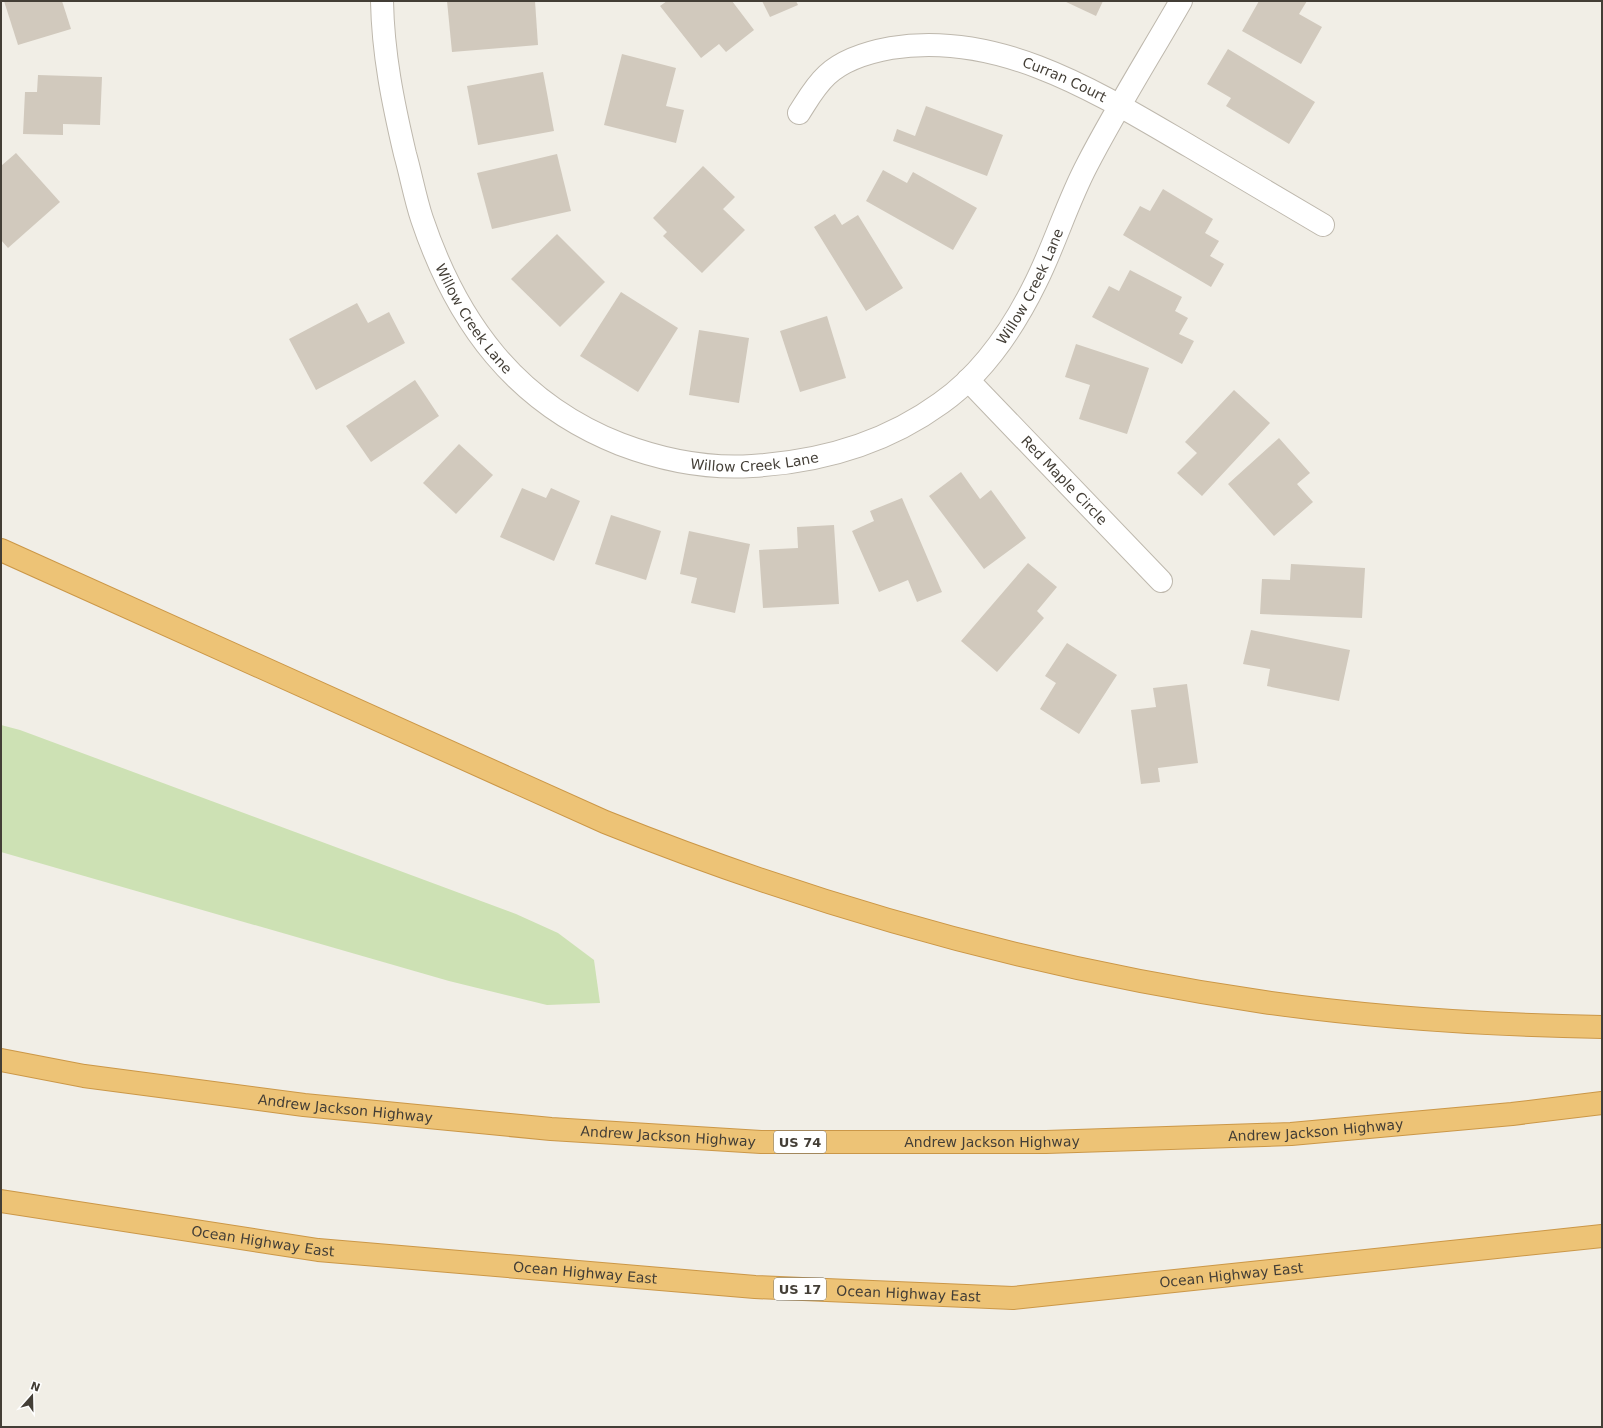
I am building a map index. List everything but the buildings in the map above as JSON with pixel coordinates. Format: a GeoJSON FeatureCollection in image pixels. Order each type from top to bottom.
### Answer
{"type":"FeatureCollection","features":[{"type":"Feature","properties":{"kind":"highway"},"geometry":{"type":"LineString","coordinates":[[1,550],[605,822],[682,853],[778,886],[891,922],[989,947],[1155,984],[1265,1002],[1389,1016],[1496,1025],[1602,1027]]}},
{"type":"Feature","properties":{"kind":"highway","name":"Andrew Jackson Highway"},"geometry":{"type":"LineString","coordinates":[[1,1060],[84,1076],[304,1106],[551,1128],[761,1142],[1046,1142],[1291,1134],[1512,1114],[1602,1103]]}},
{"type":"Feature","properties":{"kind":"highway","name":"Ocean Highway East"},"geometry":{"type":"LineString","coordinates":[[1,1201],[318,1250],[755,1287],[1013,1298],[1602,1236]]}},
{"type":"Feature","properties":{"kind":"street","name":"Willow Creek Lane"},"geometry":{"type":"LineString","coordinates":[[382,1],[386,62],[391,97],[421,216],[438,261],[457,300],[479,336],[512,374],[549,407],[592,433],[638,450],[684,463],[729,468],[770,465],[821,458],[864,444],[912,421],[942,403],[968,380],[994,350],[1018,316],[1037,281],[1086,166],[1181,1]]}},
{"type":"Feature","properties":{"kind":"street","name":"Curran Court"},"geometry":{"type":"LineString","coordinates":[[799,114],[818,85],[828,74],[847,61],[876,51],[913,45],[950,46],[1003,56],[1037,66],[1069,79],[1120,106],[1324,225]]}},
{"type":"Feature","properties":{"kind":"street","name":"Red Maple Circle"},"geometry":{"type":"LineString","coordinates":[[968,380],[1161,582]]}},
{"type":"Feature","properties":{"kind":"green space"},"geometry":{"type":"Polygon","coordinates":[[[1,725],[20,730],[516,914],[558,933],[594,960],[600,1003],[547,1005],[449,981],[1,852],[1,725]]]}}]}
